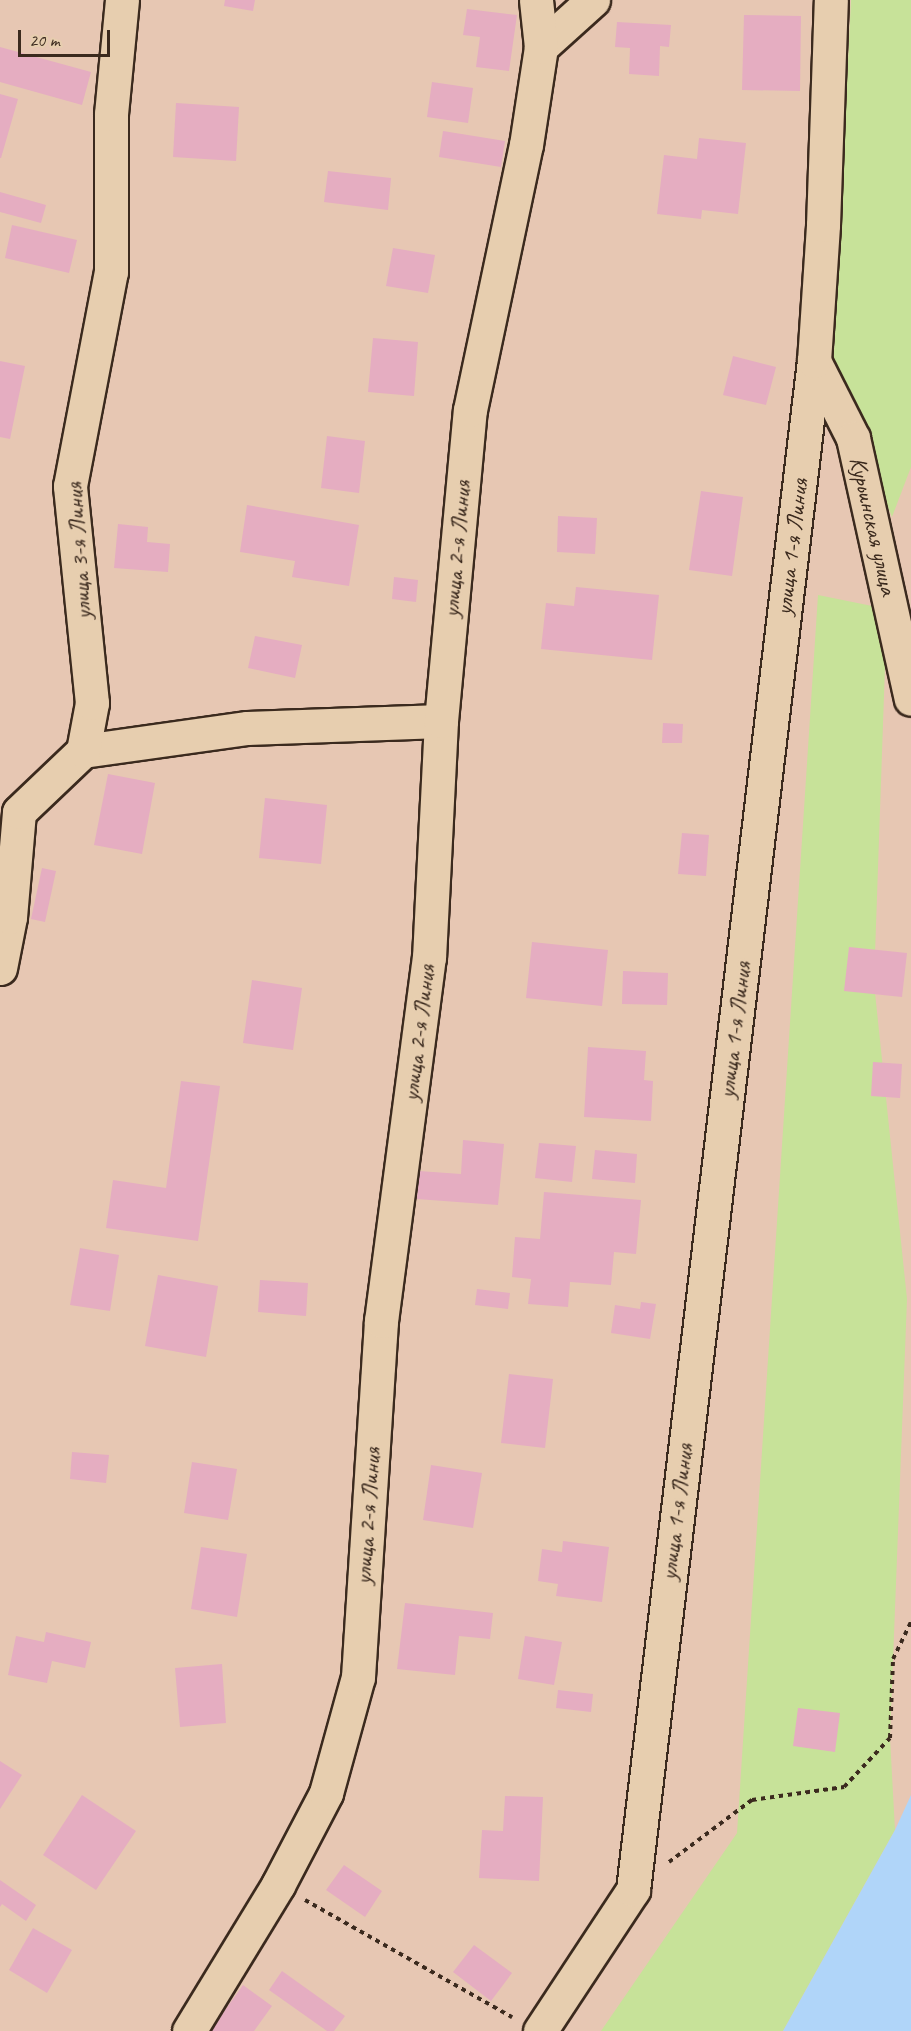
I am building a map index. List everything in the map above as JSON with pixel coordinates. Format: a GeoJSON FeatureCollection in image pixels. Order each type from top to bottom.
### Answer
{"type":"FeatureCollection","features":[{"type":"Feature","properties":{"kind":"street","name":"улица 3-я Линия"},"geometry":{"type":"LineString","coordinates":[[83,751],[92,703],[70,486],[111,272],[111,114],[122,0]]}},
{"type":"Feature","properties":{"kind":"street","name":"улица 2-я Линия"},"geometry":{"type":"LineString","coordinates":[[189,2031],[278,1885],[326,1793],[358,1677],[381,1321],[429,958],[441,721],[470,410],[526,145],[541,47],[536,0]]}},
{"type":"Feature","properties":{"kind":"street"},"geometry":{"type":"LineString","coordinates":[[541,47],[593,0]]}},
{"type":"Feature","properties":{"kind":"street","name":"улица 1-я Линия"},"geometry":{"type":"LineString","coordinates":[[528,2025],[633,1890],[814,361],[824,225],[831,0]]}},
{"type":"Feature","properties":{"kind":"street","name":"Курьинская улица"},"geometry":{"type":"LineString","coordinates":[[814,361],[853,438],[911,699]]}},
{"type":"Feature","properties":{"kind":"street"},"geometry":{"type":"LineString","coordinates":[[0,968],[9,917],[9,809],[83,751],[247,728],[441,721]]}},
{"type":"Feature","properties":{"kind":"path"},"geometry":{"type":"LineString","coordinates":[[633,1890],[752,1800],[844,1787],[890,1738],[893,1659],[911,1622]]}},
{"type":"Feature","properties":{"kind":"path"},"geometry":{"type":"LineString","coordinates":[[278,1885],[528,2025]]}},
{"type":"Feature","properties":{"kind":"green space"},"geometry":{"type":"Polygon","coordinates":[[[851,0],[911,0],[911,467],[892,517],[833,373],[851,0]]]}},
{"type":"Feature","properties":{"kind":"green space"},"geometry":{"type":"Polygon","coordinates":[[[818,595],[887,609],[874,983],[907,1299],[890,1738],[895,1830],[783,2031],[601,2031],[737,1833],[818,595]]]}},
{"type":"Feature","properties":{"kind":"water"},"geometry":{"type":"Polygon","coordinates":[[[911,1795],[911,2031],[783,2031],[895,1830],[911,1795]]]}},
{"type":"Feature","properties":{"kind":"building"},"geometry":{"type":"Polygon","coordinates":[[[225,0],[255,0],[253,11],[224,6],[225,0]]]}},
{"type":"Feature","properties":{"kind":"building"},"geometry":{"type":"Polygon","coordinates":[[[467,9],[517,15],[509,71],[476,67],[480,37],[463,35],[467,9]]]}},
{"type":"Feature","properties":{"kind":"building"},"geometry":{"type":"Polygon","coordinates":[[[744,15],[801,16],[800,91],[742,90],[744,15]]]}},
{"type":"Feature","properties":{"kind":"building"},"geometry":{"type":"Polygon","coordinates":[[[617,22],[671,25],[669,47],[660,46],[659,76],[629,74],[630,48],[615,47],[617,22]]]}},
{"type":"Feature","properties":{"kind":"building"},"geometry":{"type":"Polygon","coordinates":[[[0,47],[91,72],[82,105],[0,82],[0,47]]]}},
{"type":"Feature","properties":{"kind":"building"},"geometry":{"type":"Polygon","coordinates":[[[432,82],[473,88],[468,123],[427,117],[432,82]]]}},
{"type":"Feature","properties":{"kind":"building"},"geometry":{"type":"Polygon","coordinates":[[[0,94],[18,99],[1,158],[0,158],[0,94]]]}},
{"type":"Feature","properties":{"kind":"building"},"geometry":{"type":"Polygon","coordinates":[[[176,103],[239,107],[236,161],[173,157],[176,103]]]}},
{"type":"Feature","properties":{"kind":"building"},"geometry":{"type":"Polygon","coordinates":[[[443,131],[505,141],[501,167],[439,157],[443,131]]]}},
{"type":"Feature","properties":{"kind":"building"},"geometry":{"type":"Polygon","coordinates":[[[699,138],[746,143],[738,214],[702,210],[701,219],[657,214],[664,155],[697,159],[699,138]]]}},
{"type":"Feature","properties":{"kind":"building"},"geometry":{"type":"Polygon","coordinates":[[[328,171],[391,178],[388,210],[324,202],[328,171]]]}},
{"type":"Feature","properties":{"kind":"building"},"geometry":{"type":"Polygon","coordinates":[[[0,192],[46,205],[41,223],[0,212],[0,192]]]}},
{"type":"Feature","properties":{"kind":"building"},"geometry":{"type":"Polygon","coordinates":[[[12,225],[77,240],[69,273],[5,258],[12,225]]]}},
{"type":"Feature","properties":{"kind":"building"},"geometry":{"type":"Polygon","coordinates":[[[393,248],[435,255],[428,293],[386,286],[393,248]]]}},
{"type":"Feature","properties":{"kind":"building"},"geometry":{"type":"Polygon","coordinates":[[[373,338],[418,342],[414,396],[368,392],[373,338]]]}},
{"type":"Feature","properties":{"kind":"building"},"geometry":{"type":"Polygon","coordinates":[[[733,356],[776,367],[766,405],[723,395],[733,356]]]}},
{"type":"Feature","properties":{"kind":"building"},"geometry":{"type":"Polygon","coordinates":[[[0,361],[25,366],[10,439],[0,437],[0,361]]]}},
{"type":"Feature","properties":{"kind":"building"},"geometry":{"type":"Polygon","coordinates":[[[327,436],[365,441],[359,493],[321,488],[327,436]]]}},
{"type":"Feature","properties":{"kind":"building"},"geometry":{"type":"Polygon","coordinates":[[[701,491],[743,497],[732,576],[689,570],[701,491]]]}},
{"type":"Feature","properties":{"kind":"building"},"geometry":{"type":"Polygon","coordinates":[[[247,505],[359,525],[349,586],[292,577],[295,561],[240,552],[247,505]]]}},
{"type":"Feature","properties":{"kind":"building"},"geometry":{"type":"Polygon","coordinates":[[[558,516],[597,518],[595,554],[557,552],[558,516]]]}},
{"type":"Feature","properties":{"kind":"building"},"geometry":{"type":"Polygon","coordinates":[[[118,524],[148,527],[147,542],[170,544],[168,572],[114,568],[118,524]]]}},
{"type":"Feature","properties":{"kind":"building"},"geometry":{"type":"Polygon","coordinates":[[[394,577],[418,580],[416,602],[392,599],[394,577]]]}},
{"type":"Feature","properties":{"kind":"building"},"geometry":{"type":"Polygon","coordinates":[[[576,587],[659,595],[652,660],[541,649],[546,603],[574,606],[576,587]]]}},
{"type":"Feature","properties":{"kind":"building"},"geometry":{"type":"Polygon","coordinates":[[[255,636],[302,645],[295,678],[248,668],[255,636]]]}},
{"type":"Feature","properties":{"kind":"building"},"geometry":{"type":"Polygon","coordinates":[[[663,723],[683,724],[682,743],[662,743],[663,723]]]}},
{"type":"Feature","properties":{"kind":"building"},"geometry":{"type":"Polygon","coordinates":[[[108,774],[155,783],[142,854],[94,845],[108,774]]]}},
{"type":"Feature","properties":{"kind":"building"},"geometry":{"type":"Polygon","coordinates":[[[265,798],[327,805],[321,864],[259,858],[265,798]]]}},
{"type":"Feature","properties":{"kind":"building"},"geometry":{"type":"Polygon","coordinates":[[[682,833],[709,835],[706,876],[678,874],[682,833]]]}},
{"type":"Feature","properties":{"kind":"building"},"geometry":{"type":"Polygon","coordinates":[[[42,868],[56,871],[45,922],[31,919],[42,868]]]}},
{"type":"Feature","properties":{"kind":"building"},"geometry":{"type":"Polygon","coordinates":[[[532,942],[608,950],[602,1006],[526,998],[532,942]]]}},
{"type":"Feature","properties":{"kind":"building"},"geometry":{"type":"Polygon","coordinates":[[[849,947],[907,953],[902,997],[844,991],[849,947]]]}},
{"type":"Feature","properties":{"kind":"building"},"geometry":{"type":"Polygon","coordinates":[[[623,971],[668,973],[667,1005],[622,1004],[623,971]]]}},
{"type":"Feature","properties":{"kind":"building"},"geometry":{"type":"Polygon","coordinates":[[[252,980],[302,988],[293,1050],[243,1043],[252,980]]]}},
{"type":"Feature","properties":{"kind":"building"},"geometry":{"type":"Polygon","coordinates":[[[588,1047],[646,1051],[644,1080],[653,1081],[651,1121],[584,1117],[588,1047]]]}},
{"type":"Feature","properties":{"kind":"building"},"geometry":{"type":"Polygon","coordinates":[[[873,1062],[902,1064],[900,1098],[871,1096],[873,1062]]]}},
{"type":"Feature","properties":{"kind":"building"},"geometry":{"type":"Polygon","coordinates":[[[181,1081],[220,1086],[198,1241],[106,1228],[113,1180],[166,1188],[181,1081]]]}},
{"type":"Feature","properties":{"kind":"building"},"geometry":{"type":"Polygon","coordinates":[[[463,1140],[504,1144],[498,1205],[417,1199],[419,1171],[461,1174],[463,1140]]]}},
{"type":"Feature","properties":{"kind":"building"},"geometry":{"type":"Polygon","coordinates":[[[539,1143],[576,1146],[572,1182],[535,1178],[539,1143]]]}},
{"type":"Feature","properties":{"kind":"building"},"geometry":{"type":"Polygon","coordinates":[[[595,1150],[637,1154],[635,1183],[592,1179],[595,1150]]]}},
{"type":"Feature","properties":{"kind":"building"},"geometry":{"type":"Polygon","coordinates":[[[544,1192],[641,1200],[636,1254],[614,1252],[611,1285],[570,1282],[568,1307],[528,1304],[531,1279],[512,1277],[515,1237],[540,1239],[544,1192]]]}},
{"type":"Feature","properties":{"kind":"building"},"geometry":{"type":"Polygon","coordinates":[[[80,1248],[119,1255],[110,1311],[70,1305],[80,1248]]]}},
{"type":"Feature","properties":{"kind":"building"},"geometry":{"type":"Polygon","coordinates":[[[158,1275],[218,1286],[206,1357],[145,1346],[158,1275]]]}},
{"type":"Feature","properties":{"kind":"building"},"geometry":{"type":"Polygon","coordinates":[[[260,1280],[308,1283],[306,1316],[258,1312],[260,1280]]]}},
{"type":"Feature","properties":{"kind":"building"},"geometry":{"type":"Polygon","coordinates":[[[477,1289],[510,1293],[508,1309],[475,1305],[477,1289]]]}},
{"type":"Feature","properties":{"kind":"building"},"geometry":{"type":"Polygon","coordinates":[[[641,1302],[656,1304],[650,1339],[611,1333],[615,1305],[640,1309],[641,1302]]]}},
{"type":"Feature","properties":{"kind":"building"},"geometry":{"type":"Polygon","coordinates":[[[509,1374],[553,1379],[545,1448],[501,1443],[509,1374]]]}},
{"type":"Feature","properties":{"kind":"building"},"geometry":{"type":"Polygon","coordinates":[[[72,1452],[109,1455],[106,1483],[70,1479],[72,1452]]]}},
{"type":"Feature","properties":{"kind":"building"},"geometry":{"type":"Polygon","coordinates":[[[192,1462],[237,1469],[228,1520],[184,1513],[192,1462]]]}},
{"type":"Feature","properties":{"kind":"building"},"geometry":{"type":"Polygon","coordinates":[[[431,1465],[482,1473],[473,1528],[423,1520],[431,1465]]]}},
{"type":"Feature","properties":{"kind":"building"},"geometry":{"type":"Polygon","coordinates":[[[563,1541],[609,1547],[602,1602],[556,1596],[558,1584],[538,1581],[542,1549],[562,1552],[563,1541]]]}},
{"type":"Feature","properties":{"kind":"building"},"geometry":{"type":"Polygon","coordinates":[[[201,1547],[247,1554],[237,1617],[191,1609],[201,1547]]]}},
{"type":"Feature","properties":{"kind":"building"},"geometry":{"type":"Polygon","coordinates":[[[405,1603],[493,1613],[490,1639],[459,1636],[455,1675],[397,1669],[405,1603]]]}},
{"type":"Feature","properties":{"kind":"building"},"geometry":{"type":"Polygon","coordinates":[[[46,1632],[91,1642],[85,1668],[52,1661],[47,1683],[8,1675],[16,1636],[44,1642],[46,1632]]]}},
{"type":"Feature","properties":{"kind":"building"},"geometry":{"type":"Polygon","coordinates":[[[525,1636],[562,1642],[554,1685],[518,1679],[525,1636]]]}},
{"type":"Feature","properties":{"kind":"building"},"geometry":{"type":"Polygon","coordinates":[[[222,1664],[226,1723],[180,1727],[175,1668],[222,1664]]]}},
{"type":"Feature","properties":{"kind":"building"},"geometry":{"type":"Polygon","coordinates":[[[558,1690],[593,1694],[591,1712],[556,1708],[558,1690]]]}},
{"type":"Feature","properties":{"kind":"building"},"geometry":{"type":"Polygon","coordinates":[[[798,1708],[840,1713],[835,1752],[793,1746],[798,1708]]]}},
{"type":"Feature","properties":{"kind":"building"},"geometry":{"type":"Polygon","coordinates":[[[0,1761],[22,1775],[0,1809],[0,1761]]]}},
{"type":"Feature","properties":{"kind":"building"},"geometry":{"type":"Polygon","coordinates":[[[82,1795],[136,1831],[96,1890],[43,1855],[82,1795]]]}},
{"type":"Feature","properties":{"kind":"building"},"geometry":{"type":"Polygon","coordinates":[[[505,1796],[543,1797],[539,1881],[479,1878],[482,1830],[503,1831],[505,1796]]]}},
{"type":"Feature","properties":{"kind":"building"},"geometry":{"type":"Polygon","coordinates":[[[344,1865],[382,1891],[365,1917],[326,1890],[344,1865]]]}},
{"type":"Feature","properties":{"kind":"building"},"geometry":{"type":"Polygon","coordinates":[[[0,1880],[36,1905],[26,1921],[2,1904],[0,1907],[0,1880]]]}},
{"type":"Feature","properties":{"kind":"building"},"geometry":{"type":"Polygon","coordinates":[[[33,1928],[72,1950],[47,1993],[9,1970],[33,1928]]]}},
{"type":"Feature","properties":{"kind":"building"},"geometry":{"type":"Polygon","coordinates":[[[474,1945],[512,1973],[491,2001],[453,1972],[474,1945]]]}},
{"type":"Feature","properties":{"kind":"building"},"geometry":{"type":"Polygon","coordinates":[[[282,1971],[345,2016],[334,2031],[327,2031],[269,1990],[282,1971]]]}},
{"type":"Feature","properties":{"kind":"building"},"geometry":{"type":"Polygon","coordinates":[[[243,1985],[272,2006],[254,2031],[210,2031],[243,1985]]]}}]}
